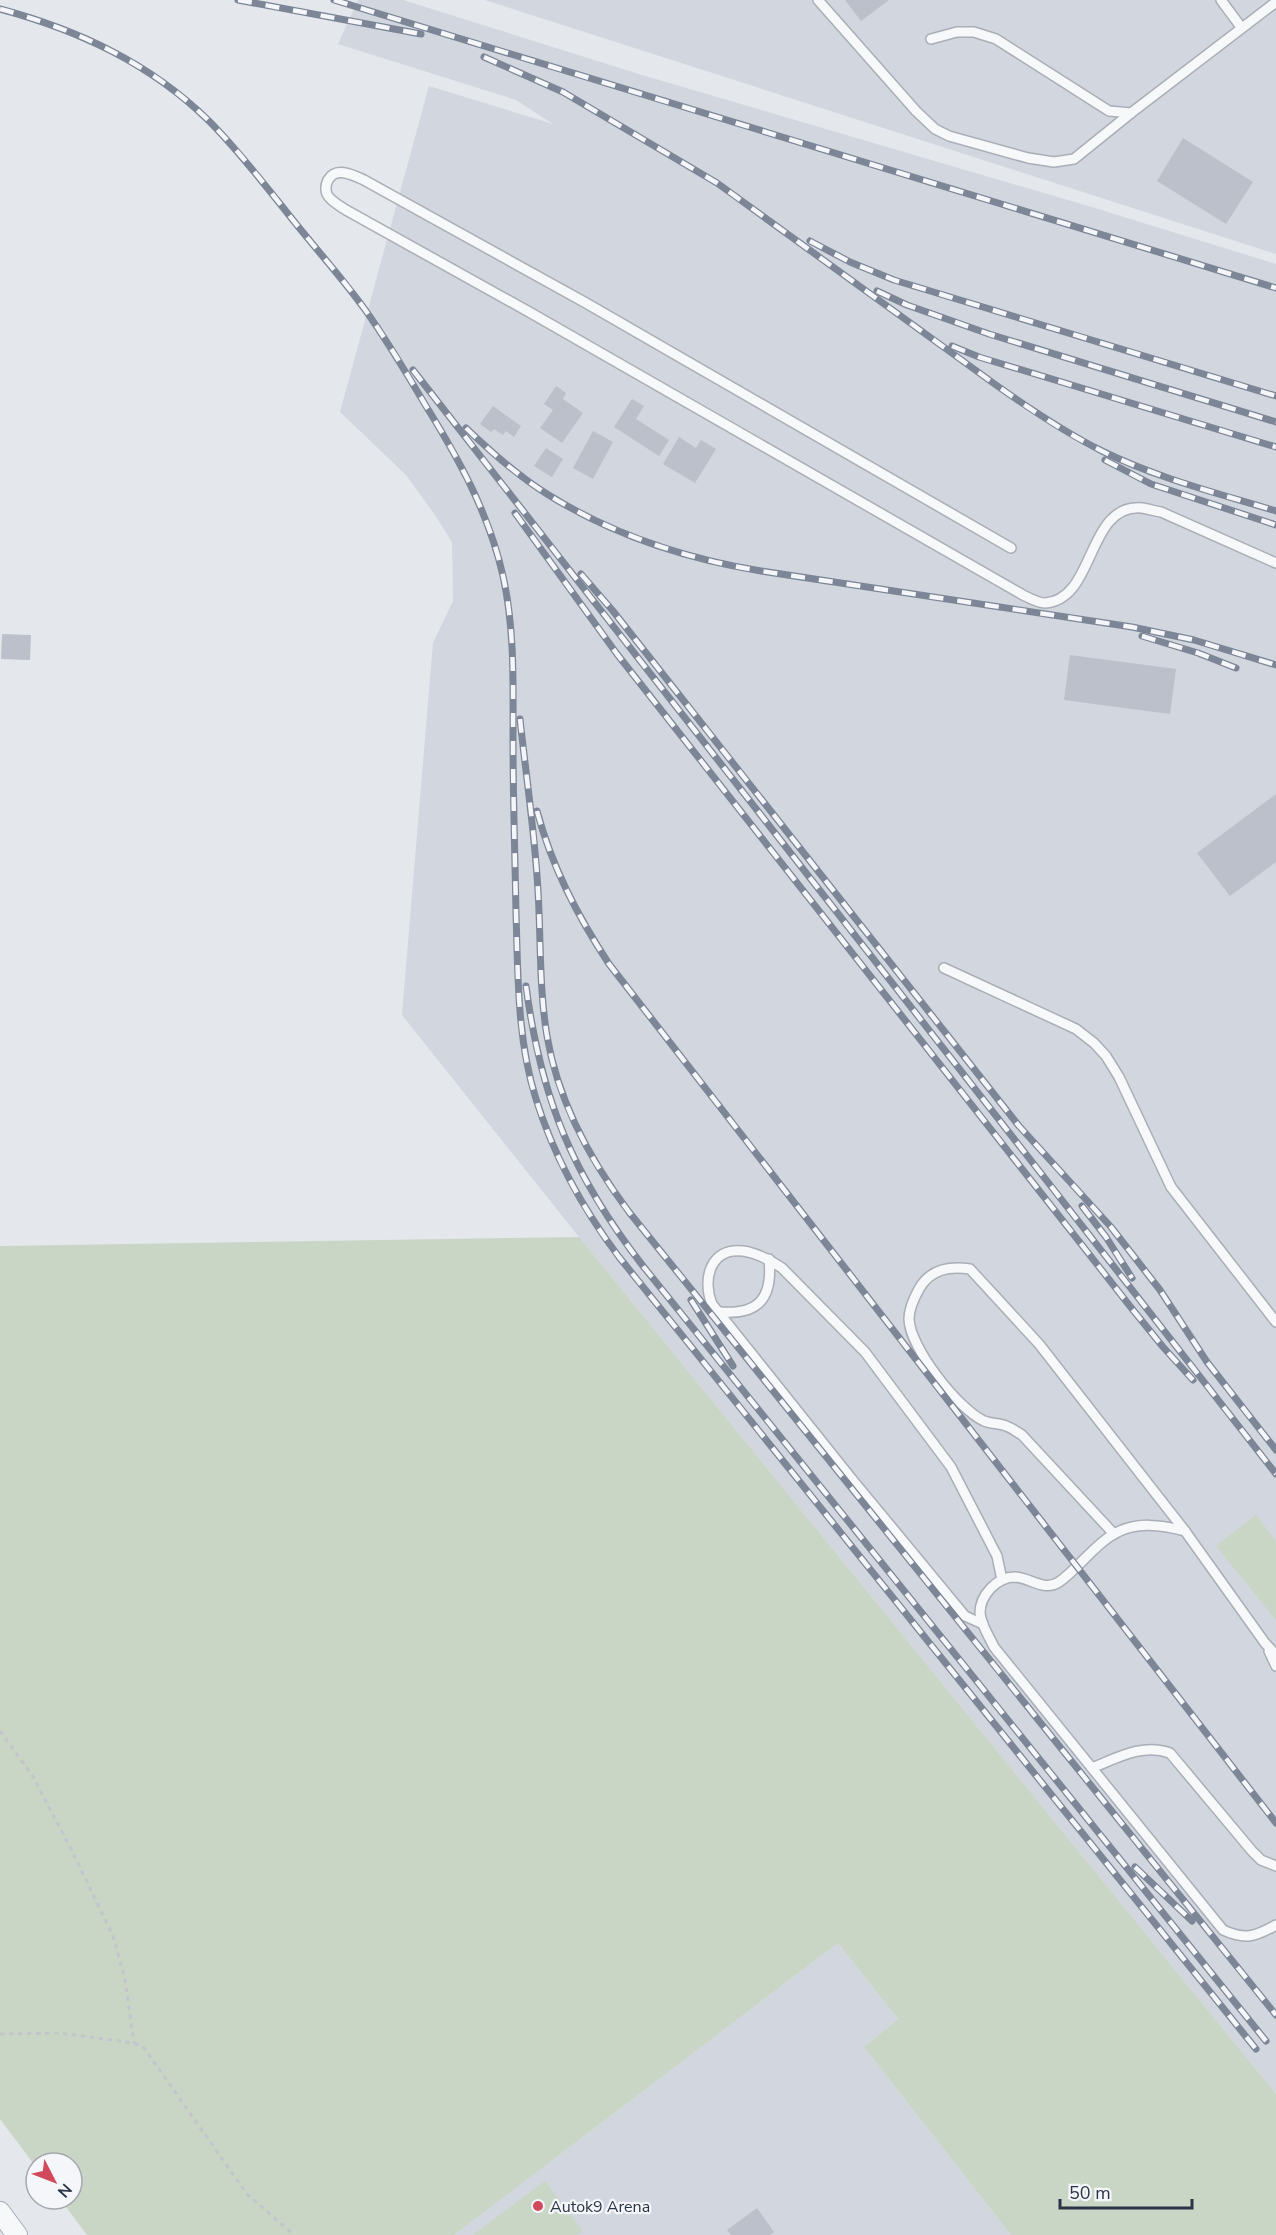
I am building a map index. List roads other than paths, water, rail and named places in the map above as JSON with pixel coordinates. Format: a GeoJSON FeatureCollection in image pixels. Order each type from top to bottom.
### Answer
{"type":"FeatureCollection","features":[{"type":"Feature","properties":{"kind":"street"},"geometry":{"type":"LineString","coordinates":[[0,2212],[17,2235]]}},
{"type":"Feature","properties":{"kind":"lane"},"geometry":{"type":"LineString","coordinates":[[818,0],[916,111],[935,129],[949,136],[1028,158],[1054,162],[1074,159],[1276,2]]}},
{"type":"Feature","properties":{"kind":"lane"},"geometry":{"type":"LineString","coordinates":[[1221,0],[1241,27]]}},
{"type":"Feature","properties":{"kind":"lane"},"geometry":{"type":"LineString","coordinates":[[931,39],[957,32],[974,32],[996,39],[1109,111],[1131,113]]}},
{"type":"Feature","properties":{"kind":"lane"},"geometry":{"type":"LineString","coordinates":[[1011,548],[596,309],[364,180],[350,173],[339,172],[331,176],[326,185],[327,194],[333,202],[346,210],[531,313],[1023,595],[1043,603],[1062,599],[1075,586],[1107,524],[1124,511],[1141,508],[1161,512],[1276,563]]}},
{"type":"Feature","properties":{"kind":"lane"},"geometry":{"type":"LineString","coordinates":[[944,968],[1076,1029],[1094,1043],[1106,1056],[1119,1077],[1171,1187],[1276,1322]]}},
{"type":"Feature","properties":{"kind":"lane"},"geometry":{"type":"LineString","coordinates":[[983,1624],[965,1616],[712,1304],[707,1292],[707,1280],[718,1258],[725,1253],[741,1251],[769,1259],[782,1268],[865,1352],[951,1467],[997,1556],[1002,1580]]}},
{"type":"Feature","properties":{"kind":"lane"},"geometry":{"type":"LineString","coordinates":[[720,1312],[737,1314],[751,1309],[762,1301],[771,1277],[769,1259]]}},
{"type":"Feature","properties":{"kind":"lane"},"geometry":{"type":"LineString","coordinates":[[1114,1534],[1022,1435],[1006,1426],[984,1421],[958,1402],[940,1380],[913,1336],[909,1319],[912,1300],[922,1283],[936,1271],[955,1267],[970,1269],[1039,1344],[1185,1532],[1276,1655]]}},
{"type":"Feature","properties":{"kind":"lane"},"geometry":{"type":"LineString","coordinates":[[1185,1532],[1163,1526],[1143,1525],[1114,1534],[1057,1583],[1043,1586],[1015,1577],[1002,1580],[992,1587],[983,1599],[980,1612],[994,1647],[1223,1930],[1236,1936],[1247,1937],[1262,1933],[1276,1925]]}},
{"type":"Feature","properties":{"kind":"lane"},"geometry":{"type":"LineString","coordinates":[[1265,1643],[1276,1666]]}},
{"type":"Feature","properties":{"kind":"lane"},"geometry":{"type":"LineString","coordinates":[[1092,1768],[1139,1750],[1159,1749],[1170,1753],[1252,1851],[1261,1860],[1276,1866]]}},
{"type":"Feature","properties":{"kind":"railway"},"geometry":{"type":"LineString","coordinates":[[238,0],[421,34]]}},
{"type":"Feature","properties":{"kind":"railway"},"geometry":{"type":"LineString","coordinates":[[334,0],[1276,288]]}},
{"type":"Feature","properties":{"kind":"railway"},"geometry":{"type":"LineString","coordinates":[[0,9],[57,27],[112,51],[138,66],[186,100],[209,121],[256,174],[358,301],[397,358],[472,488],[490,531],[503,576],[510,617],[512,658],[516,913],[522,1030],[536,1099],[571,1182],[593,1220],[619,1257],[1256,2049]]}},
{"type":"Feature","properties":{"kind":"railway"},"geometry":{"type":"LineString","coordinates":[[484,57],[563,92],[717,183],[996,385],[1074,436],[1144,469],[1276,511]]}},
{"type":"Feature","properties":{"kind":"railway"},"geometry":{"type":"LineString","coordinates":[[810,241],[850,262],[894,280],[1276,396]]}},
{"type":"Feature","properties":{"kind":"railway"},"geometry":{"type":"LineString","coordinates":[[877,291],[907,305],[989,334],[1276,422]]}},
{"type":"Feature","properties":{"kind":"railway"},"geometry":{"type":"LineString","coordinates":[[952,346],[979,357],[1276,447]]}},
{"type":"Feature","properties":{"kind":"railway"},"geometry":{"type":"LineString","coordinates":[[413,370],[1276,1474]]}},
{"type":"Feature","properties":{"kind":"railway"},"geometry":{"type":"LineString","coordinates":[[466,428],[525,479],[572,508],[623,533],[705,560],[761,571],[1132,627],[1194,640],[1276,665]]}},
{"type":"Feature","properties":{"kind":"railway"},"geometry":{"type":"LineString","coordinates":[[1105,460],[1151,484],[1276,525]]}},
{"type":"Feature","properties":{"kind":"railway"},"geometry":{"type":"LineString","coordinates":[[515,513],[617,654],[1133,1310],[1193,1380]]}},
{"type":"Feature","properties":{"kind":"railway"},"geometry":{"type":"LineString","coordinates":[[581,574],[613,611],[1019,1126],[1111,1227],[1160,1290],[1207,1362],[1276,1450]]}},
{"type":"Feature","properties":{"kind":"railway"},"geometry":{"type":"LineString","coordinates":[[1142,636],[1198,653],[1236,668]]}},
{"type":"Feature","properties":{"kind":"railway"},"geometry":{"type":"LineString","coordinates":[[520,719],[537,870],[541,982],[547,1036],[567,1107],[601,1172],[629,1212],[1276,2015]]}},
{"type":"Feature","properties":{"kind":"railway"},"geometry":{"type":"LineString","coordinates":[[537,811],[558,871],[586,927],[609,964],[1276,1823]]}},
{"type":"Feature","properties":{"kind":"railway"},"geometry":{"type":"LineString","coordinates":[[526,986],[532,1027],[551,1101],[579,1168],[618,1233],[1266,2041]]}},
{"type":"Feature","properties":{"kind":"railway"},"geometry":{"type":"LineString","coordinates":[[1082,1206],[1106,1237],[1132,1278]]}},
{"type":"Feature","properties":{"kind":"railway"},"geometry":{"type":"LineString","coordinates":[[691,1300],[733,1366]]}},
{"type":"Feature","properties":{"kind":"railway"},"geometry":{"type":"LineString","coordinates":[[1135,1867],[1192,1921]]}},
{"type":"Feature","properties":{"kind":"place","name":"Autok9 Arena"},"geometry":{"type":"Point","coordinates":[538,2206]}}]}
